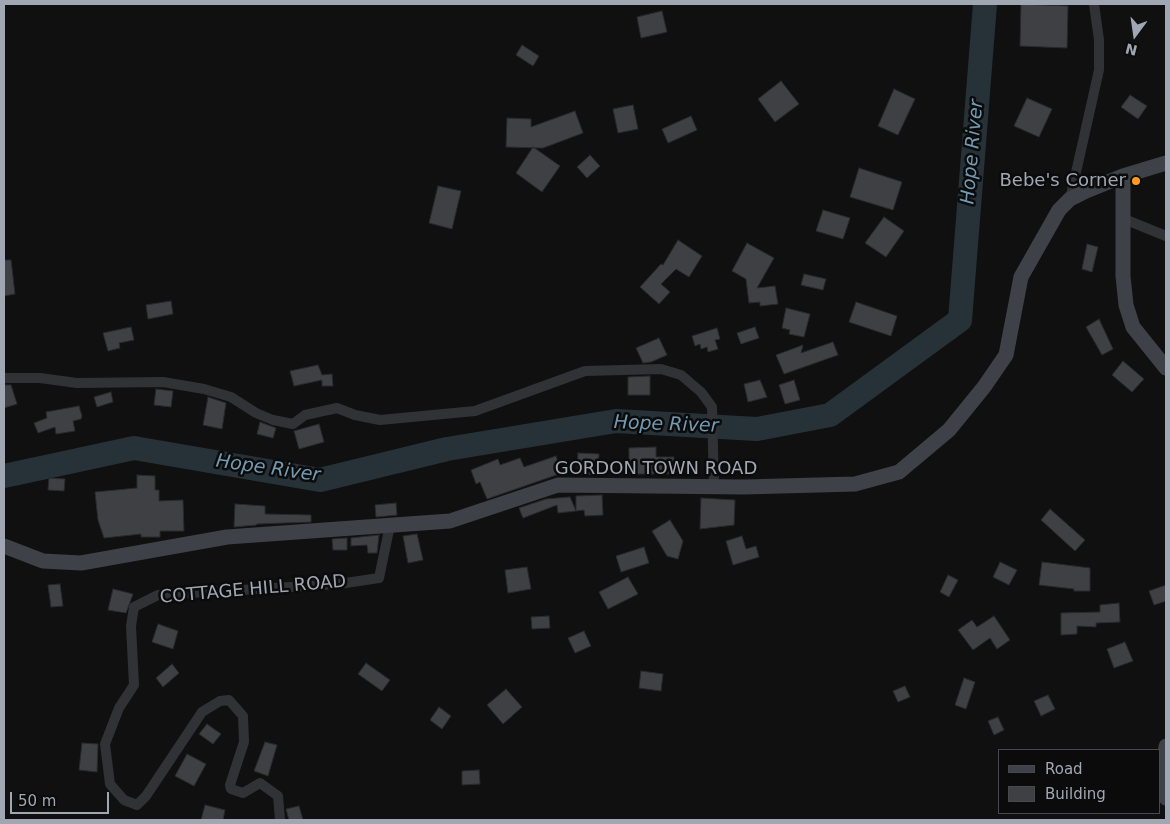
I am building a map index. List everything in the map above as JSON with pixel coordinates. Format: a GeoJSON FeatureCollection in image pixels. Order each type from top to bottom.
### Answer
{"type":"FeatureCollection","features":[{"type":"Feature","properties":{"kind":"street"},"geometry":{"type":"LineString","coordinates":[[1070,199],[1099,70],[1099,40],[1094,4]]}},
{"type":"Feature","properties":{"kind":"street","name":"GORDON TOWN ROAD"},"geometry":{"type":"LineString","coordinates":[[4,546],[43,560],[81,563],[227,537],[450,521],[558,485],[714,487],[855,484],[899,472],[949,430],[984,387],[1006,355],[1021,277],[1059,210],[1070,199],[1123,176],[1166,163]]}},
{"type":"Feature","properties":{"kind":"street"},"geometry":{"type":"LineString","coordinates":[[1123,176],[1123,276],[1126,305],[1133,327],[1166,368]]}},
{"type":"Feature","properties":{"kind":"street"},"geometry":{"type":"LineString","coordinates":[[1124,219],[1166,236]]}},
{"type":"Feature","properties":{"kind":"street"},"geometry":{"type":"LineString","coordinates":[[4,378],[40,378],[77,383],[164,382],[204,389],[231,397],[256,413],[273,420],[294,424],[305,415],[338,408],[356,415],[380,420],[475,411],[586,371],[661,369],[681,375],[701,392],[712,407],[714,487]]}},
{"type":"Feature","properties":{"kind":"street","name":"COTTAGE HILL ROAD"},"geometry":{"type":"LineString","coordinates":[[280,820],[278,796],[260,783],[243,793],[231,789],[244,742],[243,716],[229,700],[220,701],[202,712],[146,796],[137,805],[124,800],[110,784],[105,744],[119,708],[134,684],[131,626],[134,607],[158,596],[339,584],[379,578],[390,525]]}},
{"type":"Feature","properties":{"kind":"street"},"geometry":{"type":"LineString","coordinates":[[1166,746],[1163,774],[1166,798]]}},
{"type":"Feature","properties":{"kind":"building"},"geometry":{"type":"Polygon","coordinates":[[[1021,4],[1068,6],[1067,48],[1020,46],[1021,4]]]}},
{"type":"Feature","properties":{"kind":"building"},"geometry":{"type":"Polygon","coordinates":[[[662,11],[667,32],[641,38],[637,17],[662,11]]]}},
{"type":"Feature","properties":{"kind":"building"},"geometry":{"type":"Polygon","coordinates":[[[522,45],[539,56],[533,66],[516,55],[522,45]]]}},
{"type":"Feature","properties":{"kind":"building"},"geometry":{"type":"Polygon","coordinates":[[[781,81],[799,104],[775,122],[758,99],[781,81]]]}},
{"type":"Feature","properties":{"kind":"building"},"geometry":{"type":"Polygon","coordinates":[[[894,89],[915,99],[898,135],[878,126],[894,89]]]}},
{"type":"Feature","properties":{"kind":"building"},"geometry":{"type":"Polygon","coordinates":[[[1130,95],[1147,106],[1138,119],[1121,107],[1130,95]]]}},
{"type":"Feature","properties":{"kind":"building"},"geometry":{"type":"Polygon","coordinates":[[[1027,98],[1052,109],[1039,137],[1014,126],[1027,98]]]}},
{"type":"Feature","properties":{"kind":"building"},"geometry":{"type":"Polygon","coordinates":[[[633,105],[638,129],[618,133],[613,109],[633,105]]]}},
{"type":"Feature","properties":{"kind":"building"},"geometry":{"type":"Polygon","coordinates":[[[575,111],[583,133],[543,148],[506,147],[507,118],[531,119],[531,127],[575,111]]]}},
{"type":"Feature","properties":{"kind":"building"},"geometry":{"type":"Polygon","coordinates":[[[691,116],[697,130],[668,143],[662,129],[691,116]]]}},
{"type":"Feature","properties":{"kind":"building"},"geometry":{"type":"Polygon","coordinates":[[[533,147],[560,166],[542,192],[516,173],[533,147]]]}},
{"type":"Feature","properties":{"kind":"building"},"geometry":{"type":"Polygon","coordinates":[[[590,155],[600,166],[587,178],[577,167],[590,155]]]}},
{"type":"Feature","properties":{"kind":"building"},"geometry":{"type":"Polygon","coordinates":[[[859,168],[902,182],[893,210],[850,197],[859,168]]]}},
{"type":"Feature","properties":{"kind":"building"},"geometry":{"type":"Polygon","coordinates":[[[438,186],[461,191],[452,229],[429,223],[438,186]]]}},
{"type":"Feature","properties":{"kind":"building"},"geometry":{"type":"Polygon","coordinates":[[[823,210],[850,218],[843,239],[816,231],[823,210]]]}},
{"type":"Feature","properties":{"kind":"building"},"geometry":{"type":"Polygon","coordinates":[[[884,217],[904,231],[886,257],[865,243],[884,217]]]}},
{"type":"Feature","properties":{"kind":"building"},"geometry":{"type":"Polygon","coordinates":[[[678,240],[702,256],[689,277],[676,269],[661,284],[670,292],[659,304],[640,287],[661,264],[663,265],[678,240]]]}},
{"type":"Feature","properties":{"kind":"building"},"geometry":{"type":"Polygon","coordinates":[[[747,243],[774,258],[757,288],[775,286],[778,304],[760,306],[760,302],[749,303],[746,279],[732,271],[747,243]]]}},
{"type":"Feature","properties":{"kind":"building"},"geometry":{"type":"Polygon","coordinates":[[[1087,244],[1098,247],[1092,272],[1082,269],[1087,244]]]}},
{"type":"Feature","properties":{"kind":"building"},"geometry":{"type":"Polygon","coordinates":[[[4,260],[11,260],[15,294],[4,296],[4,260]]]}},
{"type":"Feature","properties":{"kind":"building"},"geometry":{"type":"Polygon","coordinates":[[[804,274],[826,279],[823,290],[801,285],[804,274]]]}},
{"type":"Feature","properties":{"kind":"building"},"geometry":{"type":"Polygon","coordinates":[[[171,301],[173,314],[148,319],[146,305],[171,301]]]}},
{"type":"Feature","properties":{"kind":"building"},"geometry":{"type":"Polygon","coordinates":[[[856,302],[897,316],[891,336],[849,322],[856,302]]]}},
{"type":"Feature","properties":{"kind":"building"},"geometry":{"type":"Polygon","coordinates":[[[786,308],[810,314],[804,337],[789,334],[790,330],[782,328],[786,308]]]}},
{"type":"Feature","properties":{"kind":"building"},"geometry":{"type":"Polygon","coordinates":[[[1099,319],[1113,349],[1102,355],[1086,327],[1099,319]]]}},
{"type":"Feature","properties":{"kind":"building"},"geometry":{"type":"Polygon","coordinates":[[[131,327],[134,340],[119,343],[120,348],[108,351],[103,333],[131,327]]]}},
{"type":"Feature","properties":{"kind":"building"},"geometry":{"type":"Polygon","coordinates":[[[755,327],[759,338],[741,344],[737,333],[755,327]]]}},
{"type":"Feature","properties":{"kind":"building"},"geometry":{"type":"Polygon","coordinates":[[[717,328],[720,339],[715,340],[718,349],[708,352],[707,347],[701,349],[700,344],[695,346],[692,336],[717,328]]]}},
{"type":"Feature","properties":{"kind":"building"},"geometry":{"type":"Polygon","coordinates":[[[659,338],[667,355],[651,362],[643,363],[636,348],[659,338]]]}},
{"type":"Feature","properties":{"kind":"building"},"geometry":{"type":"Polygon","coordinates":[[[833,342],[838,355],[784,374],[776,355],[803,345],[801,353],[833,342]]]}},
{"type":"Feature","properties":{"kind":"building"},"geometry":{"type":"Polygon","coordinates":[[[1123,361],[1144,379],[1132,392],[1112,375],[1123,361]]]}},
{"type":"Feature","properties":{"kind":"building"},"geometry":{"type":"Polygon","coordinates":[[[318,365],[322,375],[332,374],[333,386],[322,386],[322,380],[294,386],[290,371],[318,365]]]}},
{"type":"Feature","properties":{"kind":"building"},"geometry":{"type":"Polygon","coordinates":[[[650,376],[650,395],[628,395],[628,377],[650,376]]]}},
{"type":"Feature","properties":{"kind":"building"},"geometry":{"type":"Polygon","coordinates":[[[760,380],[767,397],[748,402],[744,384],[760,380]]]}},
{"type":"Feature","properties":{"kind":"building"},"geometry":{"type":"Polygon","coordinates":[[[794,380],[800,400],[785,404],[779,385],[794,380]]]}},
{"type":"Feature","properties":{"kind":"building"},"geometry":{"type":"Polygon","coordinates":[[[4,385],[11,385],[17,404],[4,408],[4,385]]]}},
{"type":"Feature","properties":{"kind":"building"},"geometry":{"type":"Polygon","coordinates":[[[156,389],[173,391],[171,407],[154,405],[156,389]]]}},
{"type":"Feature","properties":{"kind":"building"},"geometry":{"type":"Polygon","coordinates":[[[111,392],[113,402],[97,407],[94,397],[111,392]]]}},
{"type":"Feature","properties":{"kind":"building"},"geometry":{"type":"Polygon","coordinates":[[[208,397],[226,403],[222,429],[203,425],[208,397]]]}},
{"type":"Feature","properties":{"kind":"building"},"geometry":{"type":"Polygon","coordinates":[[[79,406],[82,416],[81,419],[73,421],[75,431],[56,434],[55,427],[38,433],[34,423],[47,418],[46,412],[79,406]]]}},
{"type":"Feature","properties":{"kind":"building"},"geometry":{"type":"Polygon","coordinates":[[[260,422],[276,428],[273,438],[257,434],[260,422]]]}},
{"type":"Feature","properties":{"kind":"building"},"geometry":{"type":"Polygon","coordinates":[[[319,424],[324,442],[299,449],[294,431],[319,424]]]}},
{"type":"Feature","properties":{"kind":"building"},"geometry":{"type":"Polygon","coordinates":[[[656,447],[656,457],[674,457],[674,474],[629,474],[629,448],[656,447]]]}},
{"type":"Feature","properties":{"kind":"building"},"geometry":{"type":"Polygon","coordinates":[[[578,453],[599,454],[598,475],[577,474],[578,453]]]}},
{"type":"Feature","properties":{"kind":"building"},"geometry":{"type":"Polygon","coordinates":[[[556,456],[562,473],[487,499],[480,482],[476,484],[471,470],[498,459],[500,465],[520,458],[524,467],[556,456]]]}},
{"type":"Feature","properties":{"kind":"building"},"geometry":{"type":"Polygon","coordinates":[[[137,475],[155,476],[155,490],[159,490],[159,501],[183,500],[184,531],[160,531],[160,537],[141,537],[141,534],[104,538],[98,520],[95,492],[137,488],[137,475]]]}},
{"type":"Feature","properties":{"kind":"building"},"geometry":{"type":"Polygon","coordinates":[[[49,478],[65,479],[64,491],[48,490],[49,478]]]}},
{"type":"Feature","properties":{"kind":"building"},"geometry":{"type":"Polygon","coordinates":[[[602,495],[603,515],[585,516],[584,510],[576,511],[576,496],[602,495]]]}},
{"type":"Feature","properties":{"kind":"building"},"geometry":{"type":"Polygon","coordinates":[[[570,497],[576,511],[558,513],[557,505],[523,518],[519,508],[546,499],[570,497]]]}},
{"type":"Feature","properties":{"kind":"building"},"geometry":{"type":"Polygon","coordinates":[[[701,498],[735,500],[734,525],[700,529],[701,498]]]}},
{"type":"Feature","properties":{"kind":"building"},"geometry":{"type":"Polygon","coordinates":[[[396,503],[397,515],[376,517],[375,505],[396,503]]]}},
{"type":"Feature","properties":{"kind":"building"},"geometry":{"type":"Polygon","coordinates":[[[235,504],[265,506],[265,514],[311,515],[311,522],[257,524],[234,527],[235,504]]]}},
{"type":"Feature","properties":{"kind":"building"},"geometry":{"type":"Polygon","coordinates":[[[1050,509],[1085,540],[1075,551],[1041,520],[1050,509]]]}},
{"type":"Feature","properties":{"kind":"building"},"geometry":{"type":"Polygon","coordinates":[[[670,520],[683,541],[678,559],[667,556],[652,531],[670,520]]]}},
{"type":"Feature","properties":{"kind":"building"},"geometry":{"type":"Polygon","coordinates":[[[417,534],[423,560],[408,563],[403,536],[417,534]]]}},
{"type":"Feature","properties":{"kind":"building"},"geometry":{"type":"Polygon","coordinates":[[[379,535],[377,553],[368,553],[367,545],[351,546],[351,538],[379,535]]]}},
{"type":"Feature","properties":{"kind":"building"},"geometry":{"type":"Polygon","coordinates":[[[742,536],[746,549],[756,546],[759,557],[733,565],[726,541],[742,536]]]}},
{"type":"Feature","properties":{"kind":"building"},"geometry":{"type":"Polygon","coordinates":[[[347,538],[347,550],[333,550],[332,539],[347,538]]]}},
{"type":"Feature","properties":{"kind":"building"},"geometry":{"type":"Polygon","coordinates":[[[644,547],[649,563],[621,572],[616,556],[644,547]]]}},
{"type":"Feature","properties":{"kind":"building"},"geometry":{"type":"Polygon","coordinates":[[[1000,562],[1017,570],[1009,585],[993,577],[1000,562]]]}},
{"type":"Feature","properties":{"kind":"building"},"geometry":{"type":"Polygon","coordinates":[[[1042,562],[1090,568],[1090,591],[1074,591],[1074,589],[1039,585],[1042,562]]]}},
{"type":"Feature","properties":{"kind":"building"},"geometry":{"type":"Polygon","coordinates":[[[527,567],[531,589],[508,593],[505,570],[527,567]]]}},
{"type":"Feature","properties":{"kind":"building"},"geometry":{"type":"Polygon","coordinates":[[[948,575],[958,580],[949,597],[940,592],[948,575]]]}},
{"type":"Feature","properties":{"kind":"building"},"geometry":{"type":"Polygon","coordinates":[[[628,577],[638,594],[608,609],[599,592],[628,577]]]}},
{"type":"Feature","properties":{"kind":"building"},"geometry":{"type":"Polygon","coordinates":[[[60,584],[63,606],[51,607],[48,585],[60,584]]]}},
{"type":"Feature","properties":{"kind":"building"},"geometry":{"type":"Polygon","coordinates":[[[1166,585],[1166,601],[1154,605],[1149,591],[1166,585]]]}},
{"type":"Feature","properties":{"kind":"building"},"geometry":{"type":"Polygon","coordinates":[[[113,589],[133,594],[126,613],[108,610],[113,589]]]}},
{"type":"Feature","properties":{"kind":"building"},"geometry":{"type":"Polygon","coordinates":[[[1119,603],[1120,622],[1096,623],[1096,627],[1077,626],[1077,634],[1061,635],[1061,613],[1100,612],[1100,605],[1119,603]]]}},
{"type":"Feature","properties":{"kind":"building"},"geometry":{"type":"Polygon","coordinates":[[[549,616],[550,628],[532,629],[531,617],[549,616]]]}},
{"type":"Feature","properties":{"kind":"building"},"geometry":{"type":"Polygon","coordinates":[[[994,616],[1010,640],[997,649],[990,638],[973,650],[958,630],[972,620],[977,627],[994,616]]]}},
{"type":"Feature","properties":{"kind":"building"},"geometry":{"type":"Polygon","coordinates":[[[158,624],[178,631],[173,649],[152,642],[158,624]]]}},
{"type":"Feature","properties":{"kind":"building"},"geometry":{"type":"Polygon","coordinates":[[[584,631],[591,646],[575,653],[568,638],[584,631]]]}},
{"type":"Feature","properties":{"kind":"building"},"geometry":{"type":"Polygon","coordinates":[[[1125,642],[1133,661],[1114,668],[1107,649],[1125,642]]]}},
{"type":"Feature","properties":{"kind":"building"},"geometry":{"type":"Polygon","coordinates":[[[366,663],[390,680],[382,691],[358,674],[366,663]]]}},
{"type":"Feature","properties":{"kind":"building"},"geometry":{"type":"Polygon","coordinates":[[[172,664],[179,673],[163,687],[156,678],[172,664]]]}},
{"type":"Feature","properties":{"kind":"building"},"geometry":{"type":"Polygon","coordinates":[[[641,671],[663,674],[661,691],[639,688],[641,671]]]}},
{"type":"Feature","properties":{"kind":"building"},"geometry":{"type":"Polygon","coordinates":[[[964,678],[975,682],[966,709],[955,705],[964,678]]]}},
{"type":"Feature","properties":{"kind":"building"},"geometry":{"type":"Polygon","coordinates":[[[905,686],[910,697],[898,702],[893,691],[905,686]]]}},
{"type":"Feature","properties":{"kind":"building"},"geometry":{"type":"Polygon","coordinates":[[[506,689],[522,707],[503,724],[487,705],[506,689]]]}},
{"type":"Feature","properties":{"kind":"building"},"geometry":{"type":"Polygon","coordinates":[[[1048,695],[1055,709],[1041,716],[1034,701],[1048,695]]]}},
{"type":"Feature","properties":{"kind":"building"},"geometry":{"type":"Polygon","coordinates":[[[439,707],[451,716],[442,729],[430,720],[439,707]]]}},
{"type":"Feature","properties":{"kind":"building"},"geometry":{"type":"Polygon","coordinates":[[[998,717],[1004,730],[994,735],[988,721],[998,717]]]}},
{"type":"Feature","properties":{"kind":"building"},"geometry":{"type":"Polygon","coordinates":[[[207,724],[221,734],[213,744],[199,734],[207,724]]]}},
{"type":"Feature","properties":{"kind":"building"},"geometry":{"type":"Polygon","coordinates":[[[265,742],[277,745],[268,776],[254,771],[265,742]]]}},
{"type":"Feature","properties":{"kind":"building"},"geometry":{"type":"Polygon","coordinates":[[[82,743],[98,744],[97,772],[79,770],[82,743]]]}},
{"type":"Feature","properties":{"kind":"building"},"geometry":{"type":"Polygon","coordinates":[[[187,754],[206,764],[194,786],[175,776],[187,754]]]}},
{"type":"Feature","properties":{"kind":"building"},"geometry":{"type":"Polygon","coordinates":[[[479,770],[480,784],[462,785],[462,771],[479,770]]]}},
{"type":"Feature","properties":{"kind":"building"},"geometry":{"type":"Polygon","coordinates":[[[205,805],[225,810],[223,820],[201,820],[205,805]]]}},
{"type":"Feature","properties":{"kind":"building"},"geometry":{"type":"Polygon","coordinates":[[[299,806],[303,820],[289,820],[286,809],[299,806]]]}},
{"type":"Feature","properties":{"kind":"waterway","name":"Hope River"},"geometry":{"type":"LineString","coordinates":[[4,476],[134,448],[320,480],[447,449],[616,421],[757,429],[830,415],[960,320],[985,4]]}},
{"type":"Feature","properties":{"kind":"place","name":"Bebe's Corner"},"geometry":{"type":"Point","coordinates":[1136,181]}}]}
